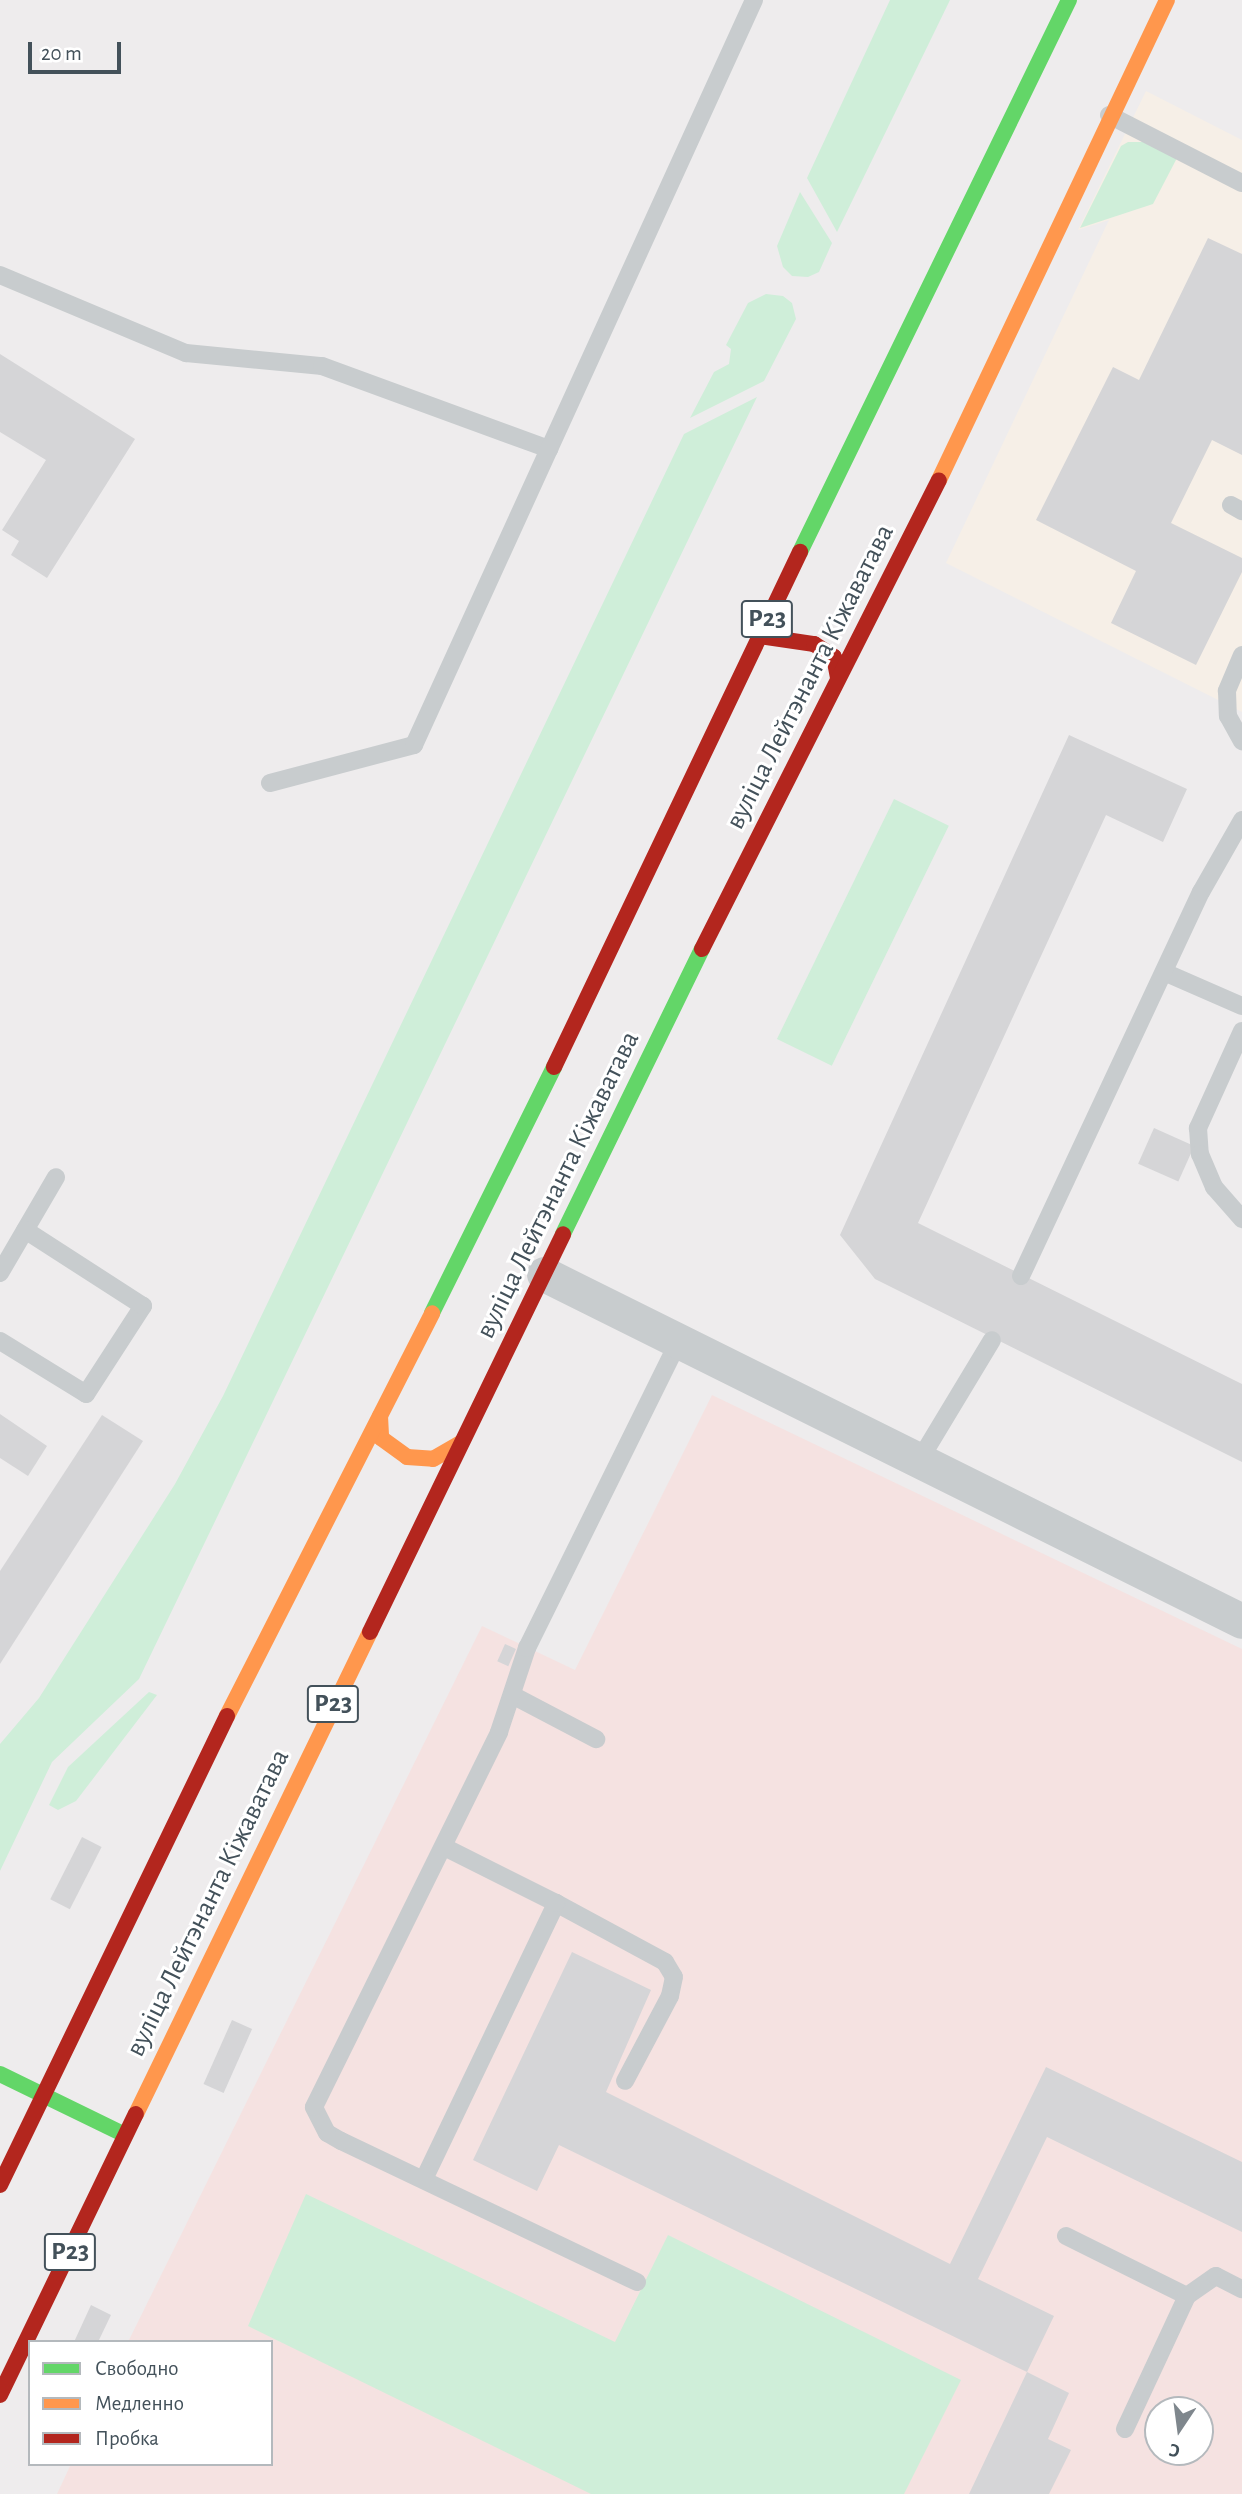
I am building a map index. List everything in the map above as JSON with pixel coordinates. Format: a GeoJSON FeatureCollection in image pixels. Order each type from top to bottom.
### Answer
{"type":"FeatureCollection","features":[{"type":"Feature","properties":{"kind":"main road","name":"вуліца Лейтэнанта Кіжаватава"},"geometry":{"type":"LineString","coordinates":[[0,2185],[204,1760],[512,1156],[759,636],[1069,0]]}},
{"type":"Feature","properties":{"kind":"main road","name":"вуліца Лейтэнанта Кіжаватава"},"geometry":{"type":"LineString","coordinates":[[0,2395],[461,1443],[838,678],[912,536],[1109,115],[1167,0]]}},
{"type":"Feature","properties":{"kind":"main road"},"geometry":{"type":"LineString","coordinates":[[759,636],[814,644],[834,657],[838,678]]}},
{"type":"Feature","properties":{"kind":"main road"},"geometry":{"type":"LineString","coordinates":[[380,1416],[381,1438],[407,1457],[433,1459],[461,1443]]}},
{"type":"Feature","properties":{"kind":"main road"},"geometry":{"type":"LineString","coordinates":[[0,2074],[125,2135]]}},
{"type":"Feature","properties":{"kind":"street"},"geometry":{"type":"LineString","coordinates":[[544,1274],[678,1343],[1242,1621]]}},
{"type":"Feature","properties":{"kind":"lane"},"geometry":{"type":"LineString","coordinates":[[270,783],[414,745],[754,0]]}},
{"type":"Feature","properties":{"kind":"lane"},"geometry":{"type":"LineString","coordinates":[[1109,115],[1242,183]]}},
{"type":"Feature","properties":{"kind":"lane"},"geometry":{"type":"LineString","coordinates":[[0,275],[186,353],[322,366],[549,449]]}},
{"type":"Feature","properties":{"kind":"lane"},"geometry":{"type":"LineString","coordinates":[[1242,655],[1227,691],[1228,716],[1242,741]]}},
{"type":"Feature","properties":{"kind":"lane"},"geometry":{"type":"LineString","coordinates":[[1021,1276],[1164,972],[1242,820]]}},
{"type":"Feature","properties":{"kind":"lane"},"geometry":{"type":"LineString","coordinates":[[1164,972],[1242,1006]]}},
{"type":"Feature","properties":{"kind":"lane"},"geometry":{"type":"LineString","coordinates":[[1242,1031],[1198,1128],[1200,1154],[1214,1187],[1242,1219]]}},
{"type":"Feature","properties":{"kind":"lane"},"geometry":{"type":"LineString","coordinates":[[0,1273],[57,1177]]}},
{"type":"Feature","properties":{"kind":"lane"},"geometry":{"type":"LineString","coordinates":[[0,1341],[86,1394],[143,1306],[25,1230]]}},
{"type":"Feature","properties":{"kind":"lane"},"geometry":{"type":"LineString","coordinates":[[919,1461],[992,1340]]}},
{"type":"Feature","properties":{"kind":"lane"},"geometry":{"type":"LineString","coordinates":[[637,2282],[327,2133],[314,2107],[444,1847],[514,1696],[527,1648],[678,1343]]}},
{"type":"Feature","properties":{"kind":"lane"},"geometry":{"type":"LineString","coordinates":[[514,1696],[596,1739]]}},
{"type":"Feature","properties":{"kind":"lane"},"geometry":{"type":"LineString","coordinates":[[444,1847],[665,1962],[674,1977],[670,1996],[625,2081]]}},
{"type":"Feature","properties":{"kind":"lane"},"geometry":{"type":"LineString","coordinates":[[425,2178],[556,1903]]}},
{"type":"Feature","properties":{"kind":"lane"},"geometry":{"type":"LineString","coordinates":[[1066,2236],[1187,2296]]}},
{"type":"Feature","properties":{"kind":"lane"},"geometry":{"type":"LineString","coordinates":[[1125,2429],[1187,2296],[1216,2276],[1242,2288]]}},
{"type":"Feature","properties":{"kind":"shaded area"},"geometry":{"type":"Polygon","coordinates":[[[1146,91],[1242,140],[1242,712],[946,563],[1109,220],[1078,230],[1146,91]]]}},
{"type":"Feature","properties":{"kind":"shaded area"},"geometry":{"type":"Polygon","coordinates":[[[712,1395],[1242,1649],[1242,2494],[57,2494],[70,2466],[273,2466],[273,2340],[129,2340],[482,1626],[575,1670],[712,1395]]]}},
{"type":"Feature","properties":{"kind":"green space"},"geometry":{"type":"Polygon","coordinates":[[[890,0],[950,0],[837,232],[807,178],[890,0]]]}},
{"type":"Feature","properties":{"kind":"green space"},"geometry":{"type":"Polygon","coordinates":[[[1128,142],[1143,142],[1177,158],[1153,204],[1080,228],[1121,146],[1128,142]]]}},
{"type":"Feature","properties":{"kind":"green space"},"geometry":{"type":"Polygon","coordinates":[[[800,192],[832,243],[819,272],[808,277],[792,276],[783,267],[777,246],[800,192]]]}},
{"type":"Feature","properties":{"kind":"green space"},"geometry":{"type":"Polygon","coordinates":[[[766,294],[783,296],[792,303],[796,319],[764,381],[690,418],[714,372],[729,364],[731,349],[726,345],[748,303],[766,294]]]}},
{"type":"Feature","properties":{"kind":"green space"},"geometry":{"type":"Polygon","coordinates":[[[757,397],[139,1679],[52,1762],[0,1871],[0,1744],[39,1698],[175,1484],[223,1396],[684,434],[757,397]]]}},
{"type":"Feature","properties":{"kind":"green space"},"geometry":{"type":"Polygon","coordinates":[[[894,799],[949,826],[832,1066],[777,1039],[894,799]]]}},
{"type":"Feature","properties":{"kind":"green space"},"geometry":{"type":"Polygon","coordinates":[[[149,1692],[157,1695],[76,1801],[58,1810],[49,1805],[68,1767],[149,1692]]]}},
{"type":"Feature","properties":{"kind":"green space"},"geometry":{"type":"Polygon","coordinates":[[[306,2194],[615,2342],[668,2235],[961,2380],[904,2494],[591,2494],[248,2326],[306,2194]]]}},
{"type":"Feature","properties":{"kind":"building"},"geometry":{"type":"Polygon","coordinates":[[[1208,238],[1242,254],[1242,455],[1212,440],[1171,523],[1242,558],[1242,572],[1196,665],[1111,623],[1136,571],[1036,520],[1113,367],[1139,380],[1208,238]]]}},
{"type":"Feature","properties":{"kind":"building"},"geometry":{"type":"Polygon","coordinates":[[[0,354],[135,439],[47,578],[11,555],[19,541],[2,530],[46,460],[0,432],[0,354]]]}},
{"type":"Feature","properties":{"kind":"building"},"geometry":{"type":"Polygon","coordinates":[[[1069,735],[1187,789],[1163,842],[1106,815],[918,1223],[1242,1384],[1242,1462],[875,1279],[840,1235],[1069,735]]]}},
{"type":"Feature","properties":{"kind":"building"},"geometry":{"type":"Polygon","coordinates":[[[1154,1128],[1194,1146],[1178,1182],[1138,1164],[1154,1128]]]}},
{"type":"Feature","properties":{"kind":"building"},"geometry":{"type":"Polygon","coordinates":[[[0,1414],[47,1446],[28,1476],[0,1458],[0,1414]]]}},
{"type":"Feature","properties":{"kind":"building"},"geometry":{"type":"Polygon","coordinates":[[[102,1415],[143,1441],[0,1664],[0,1571],[102,1415]]]}},
{"type":"Feature","properties":{"kind":"building"},"geometry":{"type":"Polygon","coordinates":[[[505,1644],[516,1649],[508,1666],[497,1661],[505,1644]]]}},
{"type":"Feature","properties":{"kind":"building"},"geometry":{"type":"Polygon","coordinates":[[[82,1837],[102,1847],[70,1909],[50,1899],[82,1837]]]}},
{"type":"Feature","properties":{"kind":"building"},"geometry":{"type":"Polygon","coordinates":[[[572,1952],[651,1990],[606,2092],[950,2264],[1046,2067],[1242,2162],[1242,2232],[1047,2137],[978,2279],[1054,2316],[1027,2372],[559,2145],[537,2191],[473,2160],[572,1952]]]}},
{"type":"Feature","properties":{"kind":"building"},"geometry":{"type":"Polygon","coordinates":[[[232,2020],[252,2029],[224,2093],[204,2084],[232,2020]]]}},
{"type":"Feature","properties":{"kind":"building"},"geometry":{"type":"Polygon","coordinates":[[[91,2305],[111,2315],[99,2340],[75,2340],[91,2305]]]}},
{"type":"Feature","properties":{"kind":"building"},"geometry":{"type":"Polygon","coordinates":[[[1027,2372],[1069,2393],[1048,2439],[1071,2450],[1049,2494],[969,2494],[1027,2372]]]}},
{"type":"Feature","properties":{"kind":"traffic: fast"},"geometry":{"type":"LineString","coordinates":[[800,552],[1069,0]]}},
{"type":"Feature","properties":{"kind":"traffic: fast"},"geometry":{"type":"LineString","coordinates":[[563,1234],[702,949]]}},
{"type":"Feature","properties":{"kind":"traffic: fast"},"geometry":{"type":"LineString","coordinates":[[432,1313],[554,1067]]}},
{"type":"Feature","properties":{"kind":"traffic: fast"},"geometry":{"type":"LineString","coordinates":[[0,2074],[125,2135]]}},
{"type":"Feature","properties":{"kind":"traffic: slow"},"geometry":{"type":"LineString","coordinates":[[939,480],[1167,0]]}},
{"type":"Feature","properties":{"kind":"traffic: slow"},"geometry":{"type":"LineString","coordinates":[[227,1716],[432,1313]]}},
{"type":"Feature","properties":{"kind":"traffic: slow"},"geometry":{"type":"LineString","coordinates":[[380,1416],[381,1438],[407,1457],[433,1459],[461,1443]]}},
{"type":"Feature","properties":{"kind":"traffic: slow"},"geometry":{"type":"LineString","coordinates":[[136,2114],[370,1632]]}},
{"type":"Feature","properties":{"kind":"traffic: jam"},"geometry":{"type":"LineString","coordinates":[[702,949],[939,480]]}},
{"type":"Feature","properties":{"kind":"traffic: jam"},"geometry":{"type":"LineString","coordinates":[[554,1067],[800,552]]}},
{"type":"Feature","properties":{"kind":"traffic: jam"},"geometry":{"type":"LineString","coordinates":[[759,636],[814,644],[834,657],[838,678]]}},
{"type":"Feature","properties":{"kind":"traffic: jam"},"geometry":{"type":"LineString","coordinates":[[370,1632],[563,1234]]}},
{"type":"Feature","properties":{"kind":"traffic: jam"},"geometry":{"type":"LineString","coordinates":[[0,2185],[227,1716]]}},
{"type":"Feature","properties":{"kind":"traffic: jam"},"geometry":{"type":"LineString","coordinates":[[0,2395],[136,2114]]}}]}
